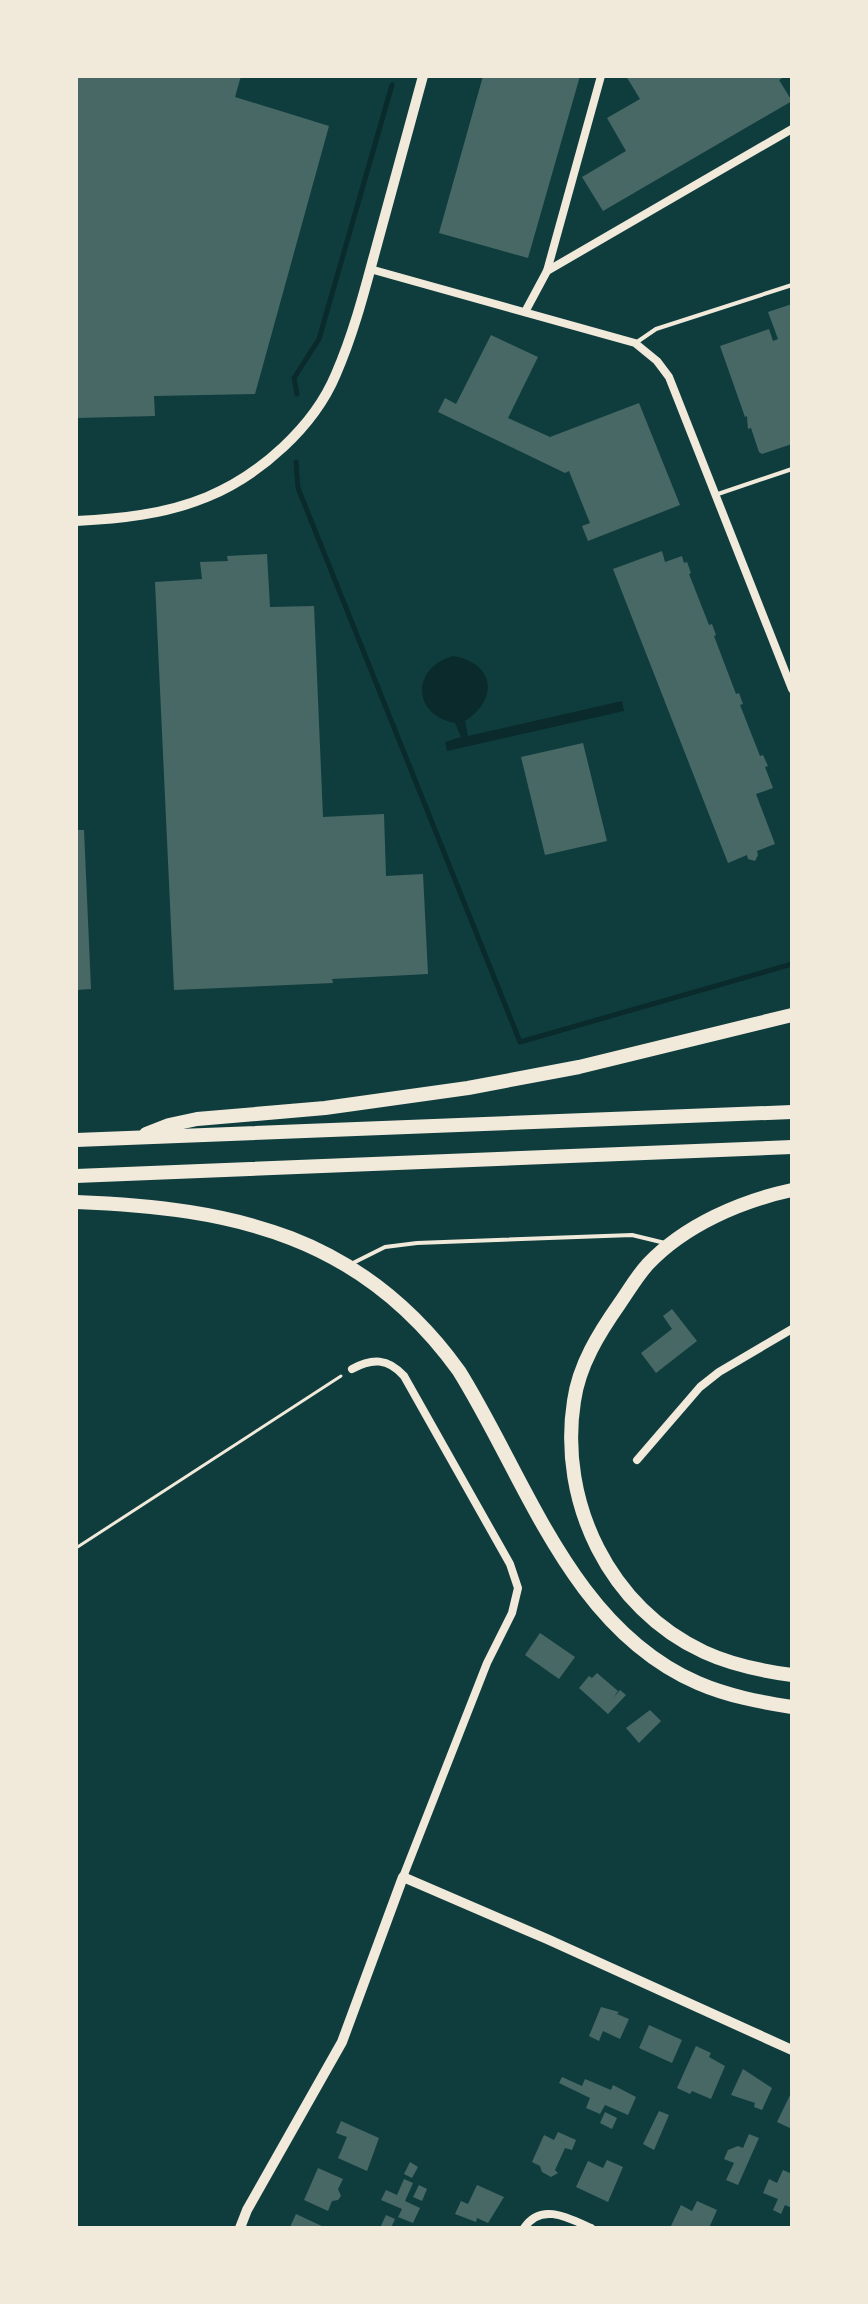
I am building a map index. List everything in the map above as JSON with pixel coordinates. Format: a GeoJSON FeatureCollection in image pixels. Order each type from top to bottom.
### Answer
{"type":"FeatureCollection","features":[{"type":"Feature","properties":{"kind":"highway"},"geometry":{"type":"LineString","coordinates":[[139,1138],[169,1125],[197,1119],[383,1101],[512,1081],[792,1015]]}},
{"type":"Feature","properties":{"kind":"highway"},"geometry":{"type":"LineString","coordinates":[[76,1140],[792,1112]]}},
{"type":"Feature","properties":{"kind":"highway"},"geometry":{"type":"LineString","coordinates":[[76,1176],[792,1147]]}},
{"type":"Feature","properties":{"kind":"highway"},"geometry":{"type":"LineString","coordinates":[[792,1190],[734,1208],[689,1230],[649,1263],[600,1331],[580,1377],[571,1429],[572,1465],[585,1523],[608,1567],[625,1590],[665,1628],[702,1651],[728,1662],[792,1675]]}},
{"type":"Feature","properties":{"kind":"highway"},"geometry":{"type":"LineString","coordinates":[[76,1202],[171,1208],[237,1220],[300,1241],[349,1265],[382,1288],[437,1341],[479,1403],[515,1474],[582,1588],[628,1635],[665,1665],[696,1683],[723,1693],[792,1707]]}},
{"type":"Feature","properties":{"kind":"street"},"geometry":{"type":"LineString","coordinates":[[76,521],[158,512],[208,497],[283,448],[311,418],[336,376],[370,269],[423,76]]}},
{"type":"Feature","properties":{"kind":"street"},"geometry":{"type":"LineString","coordinates":[[525,312],[547,271],[601,76]]}},
{"type":"Feature","properties":{"kind":"street"},"geometry":{"type":"LineString","coordinates":[[547,271],[792,129]]}},
{"type":"Feature","properties":{"kind":"street"},"geometry":{"type":"LineString","coordinates":[[370,269],[635,343],[657,361],[669,377],[792,689]]}},
{"type":"Feature","properties":{"kind":"street"},"geometry":{"type":"LineString","coordinates":[[637,1460],[700,1387],[730,1364],[792,1329]]}},
{"type":"Feature","properties":{"kind":"street"},"geometry":{"type":"LineString","coordinates":[[240,2228],[247,2210],[342,2042],[487,1663],[512,1613],[518,1588],[510,1564],[404,1376],[387,1362],[376,1360],[352,1369]]}},
{"type":"Feature","properties":{"kind":"street"},"geometry":{"type":"LineString","coordinates":[[403,1877],[792,2050]]}},
{"type":"Feature","properties":{"kind":"street"},"geometry":{"type":"LineString","coordinates":[[524,2228],[533,2218],[549,2213],[591,2228]]}},
{"type":"Feature","properties":{"kind":"lane"},"geometry":{"type":"LineString","coordinates":[[635,343],[656,329],[792,285]]}},
{"type":"Feature","properties":{"kind":"lane"},"geometry":{"type":"LineString","coordinates":[[715,495],[792,469]]}},
{"type":"Feature","properties":{"kind":"lane"},"geometry":{"type":"LineString","coordinates":[[349,1265],[385,1247],[417,1243],[632,1235],[657,1239],[670,1246]]}},
{"type":"Feature","properties":{"kind":"path"},"geometry":{"type":"LineString","coordinates":[[76,1548],[352,1369]]}},
{"type":"Feature","properties":{"kind":"water"},"geometry":{"type":"Polygon","coordinates":[[[453,656],[477,666],[488,683],[483,703],[465,721],[468,736],[622,701],[624,711],[447,751],[445,742],[461,737],[455,723],[431,711],[422,691],[430,670],[453,656]]]}},
{"type":"Feature","properties":{"kind":"building"},"geometry":{"type":"Polygon","coordinates":[[[76,76],[241,76],[235,97],[329,126],[255,394],[154,396],[155,416],[76,418],[76,76]]]}},
{"type":"Feature","properties":{"kind":"building"},"geometry":{"type":"Polygon","coordinates":[[[483,76],[580,76],[528,258],[439,233],[483,76]]]}},
{"type":"Feature","properties":{"kind":"building"},"geometry":{"type":"Polygon","coordinates":[[[626,76],[786,76],[779,80],[792,101],[603,211],[582,177],[626,151],[607,118],[640,99],[626,76]]]}},
{"type":"Feature","properties":{"kind":"building"},"geometry":{"type":"Polygon","coordinates":[[[792,304],[792,444],[762,454],[751,428],[748,429],[747,416],[720,346],[769,329],[773,341],[778,339],[768,312],[792,304]]]}},
{"type":"Feature","properties":{"kind":"building"},"geometry":{"type":"Polygon","coordinates":[[[491,335],[538,357],[508,418],[550,437],[639,403],[680,505],[588,541],[582,526],[590,523],[569,471],[565,473],[438,412],[445,398],[456,404],[491,335]]]}},
{"type":"Feature","properties":{"kind":"building"},"geometry":{"type":"Polygon","coordinates":[[[662,551],[665,562],[682,556],[684,563],[687,562],[736,694],[739,693],[743,704],[740,705],[760,756],[763,755],[768,766],[765,767],[773,788],[756,794],[775,844],[757,851],[755,861],[748,859],[747,855],[728,863],[613,569],[662,551]]]}},
{"type":"Feature","properties":{"kind":"building"},"geometry":{"type":"Polygon","coordinates":[[[267,554],[270,607],[314,606],[323,817],[384,814],[386,876],[423,874],[428,974],[332,979],[333,983],[174,990],[155,582],[202,579],[200,562],[228,561],[227,556],[267,554]]]}},
{"type":"Feature","properties":{"kind":"building"},"geometry":{"type":"Polygon","coordinates":[[[583,743],[607,841],[545,855],[521,757],[583,743]]]}},
{"type":"Feature","properties":{"kind":"building"},"geometry":{"type":"Polygon","coordinates":[[[76,830],[84,830],[91,989],[76,990],[76,830]]]}},
{"type":"Feature","properties":{"kind":"building"},"geometry":{"type":"Polygon","coordinates":[[[672,1309],[697,1341],[656,1373],[641,1353],[672,1329],[663,1316],[672,1309]]]}},
{"type":"Feature","properties":{"kind":"building"},"geometry":{"type":"Polygon","coordinates":[[[540,1633],[575,1657],[559,1679],[525,1655],[540,1633]]]}},
{"type":"Feature","properties":{"kind":"building"},"geometry":{"type":"Polygon","coordinates":[[[597,1673],[618,1691],[613,1698],[620,1690],[626,1695],[608,1714],[579,1688],[589,1676],[592,1678],[597,1673]]]}},
{"type":"Feature","properties":{"kind":"building"},"geometry":{"type":"Polygon","coordinates":[[[650,1710],[661,1721],[639,1743],[626,1728],[650,1710]]]}},
{"type":"Feature","properties":{"kind":"building"},"geometry":{"type":"Polygon","coordinates":[[[601,2007],[619,2012],[617,2014],[629,2019],[620,2039],[603,2031],[599,2041],[589,2036],[601,2007]]]}},
{"type":"Feature","properties":{"kind":"building"},"geometry":{"type":"Polygon","coordinates":[[[649,2025],[682,2040],[672,2063],[639,2048],[649,2025]]]}},
{"type":"Feature","properties":{"kind":"building"},"geometry":{"type":"Polygon","coordinates":[[[696,2046],[711,2053],[709,2057],[725,2066],[711,2099],[677,2088],[696,2046]]]}},
{"type":"Feature","properties":{"kind":"building"},"geometry":{"type":"Polygon","coordinates":[[[743,2069],[772,2088],[762,2110],[754,2107],[755,2103],[731,2095],[743,2069]]]}},
{"type":"Feature","properties":{"kind":"building"},"geometry":{"type":"Polygon","coordinates":[[[562,2077],[582,2086],[585,2079],[611,2090],[613,2085],[636,2097],[628,2115],[605,2105],[600,2114],[586,2108],[590,2098],[559,2083],[562,2077]]]}},
{"type":"Feature","properties":{"kind":"building"},"geometry":{"type":"Polygon","coordinates":[[[792,2091],[792,2129],[777,2122],[792,2091]]]}},
{"type":"Feature","properties":{"kind":"building"},"geometry":{"type":"Polygon","coordinates":[[[659,2111],[669,2115],[654,2150],[643,2144],[659,2111]]]}},
{"type":"Feature","properties":{"kind":"building"},"geometry":{"type":"Polygon","coordinates":[[[605,2112],[617,2118],[612,2129],[600,2123],[605,2112]]]}},
{"type":"Feature","properties":{"kind":"building"},"geometry":{"type":"Polygon","coordinates":[[[341,2121],[379,2138],[367,2171],[338,2158],[347,2137],[336,2133],[341,2121]]]}},
{"type":"Feature","properties":{"kind":"building"},"geometry":{"type":"Polygon","coordinates":[[[558,2132],[576,2140],[572,2150],[565,2148],[555,2170],[558,2173],[551,2177],[532,2162],[544,2135],[554,2140],[558,2132]]]}},
{"type":"Feature","properties":{"kind":"building"},"geometry":{"type":"Polygon","coordinates":[[[749,2134],[759,2138],[738,2185],[726,2180],[734,2163],[724,2159],[728,2150],[738,2146],[743,2148],[749,2134]]]}},
{"type":"Feature","properties":{"kind":"building"},"geometry":{"type":"Polygon","coordinates":[[[607,2160],[623,2167],[608,2202],[576,2187],[588,2161],[603,2168],[607,2160]]]}},
{"type":"Feature","properties":{"kind":"building"},"geometry":{"type":"Polygon","coordinates":[[[410,2162],[418,2167],[412,2178],[404,2174],[410,2162]]]}},
{"type":"Feature","properties":{"kind":"building"},"geometry":{"type":"Polygon","coordinates":[[[318,2168],[343,2179],[338,2189],[341,2196],[332,2201],[328,2211],[304,2200],[318,2168]]]}},
{"type":"Feature","properties":{"kind":"building"},"geometry":{"type":"Polygon","coordinates":[[[783,2170],[792,2174],[792,2208],[785,2205],[781,2214],[773,2210],[778,2199],[763,2193],[769,2179],[777,2183],[783,2170]]]}},
{"type":"Feature","properties":{"kind":"building"},"geometry":{"type":"Polygon","coordinates":[[[404,2179],[413,2183],[405,2201],[420,2208],[413,2223],[398,2217],[402,2209],[381,2200],[386,2190],[397,2195],[404,2179]]]}},
{"type":"Feature","properties":{"kind":"building"},"geometry":{"type":"Polygon","coordinates":[[[419,2185],[427,2189],[422,2201],[413,2197],[419,2185]]]}},
{"type":"Feature","properties":{"kind":"building"},"geometry":{"type":"Polygon","coordinates":[[[477,2185],[504,2197],[488,2223],[455,2214],[461,2201],[468,2204],[477,2185]]]}},
{"type":"Feature","properties":{"kind":"building"},"geometry":{"type":"Polygon","coordinates":[[[697,2201],[717,2210],[709,2228],[670,2228],[681,2205],[692,2211],[697,2201]]]}},
{"type":"Feature","properties":{"kind":"building"},"geometry":{"type":"Polygon","coordinates":[[[296,2214],[326,2228],[290,2227],[296,2214]]]}},
{"type":"Feature","properties":{"kind":"building"},"geometry":{"type":"Polygon","coordinates":[[[386,2215],[395,2219],[391,2228],[380,2228],[386,2215]]]}},
{"type":"Feature","properties":{"kind":"waterway"},"geometry":{"type":"LineString","coordinates":[[297,394],[294,378],[319,339],[392,85]]}},
{"type":"Feature","properties":{"kind":"waterway"},"geometry":{"type":"LineString","coordinates":[[296,462],[298,488],[520,1042],[792,964]]}}]}
